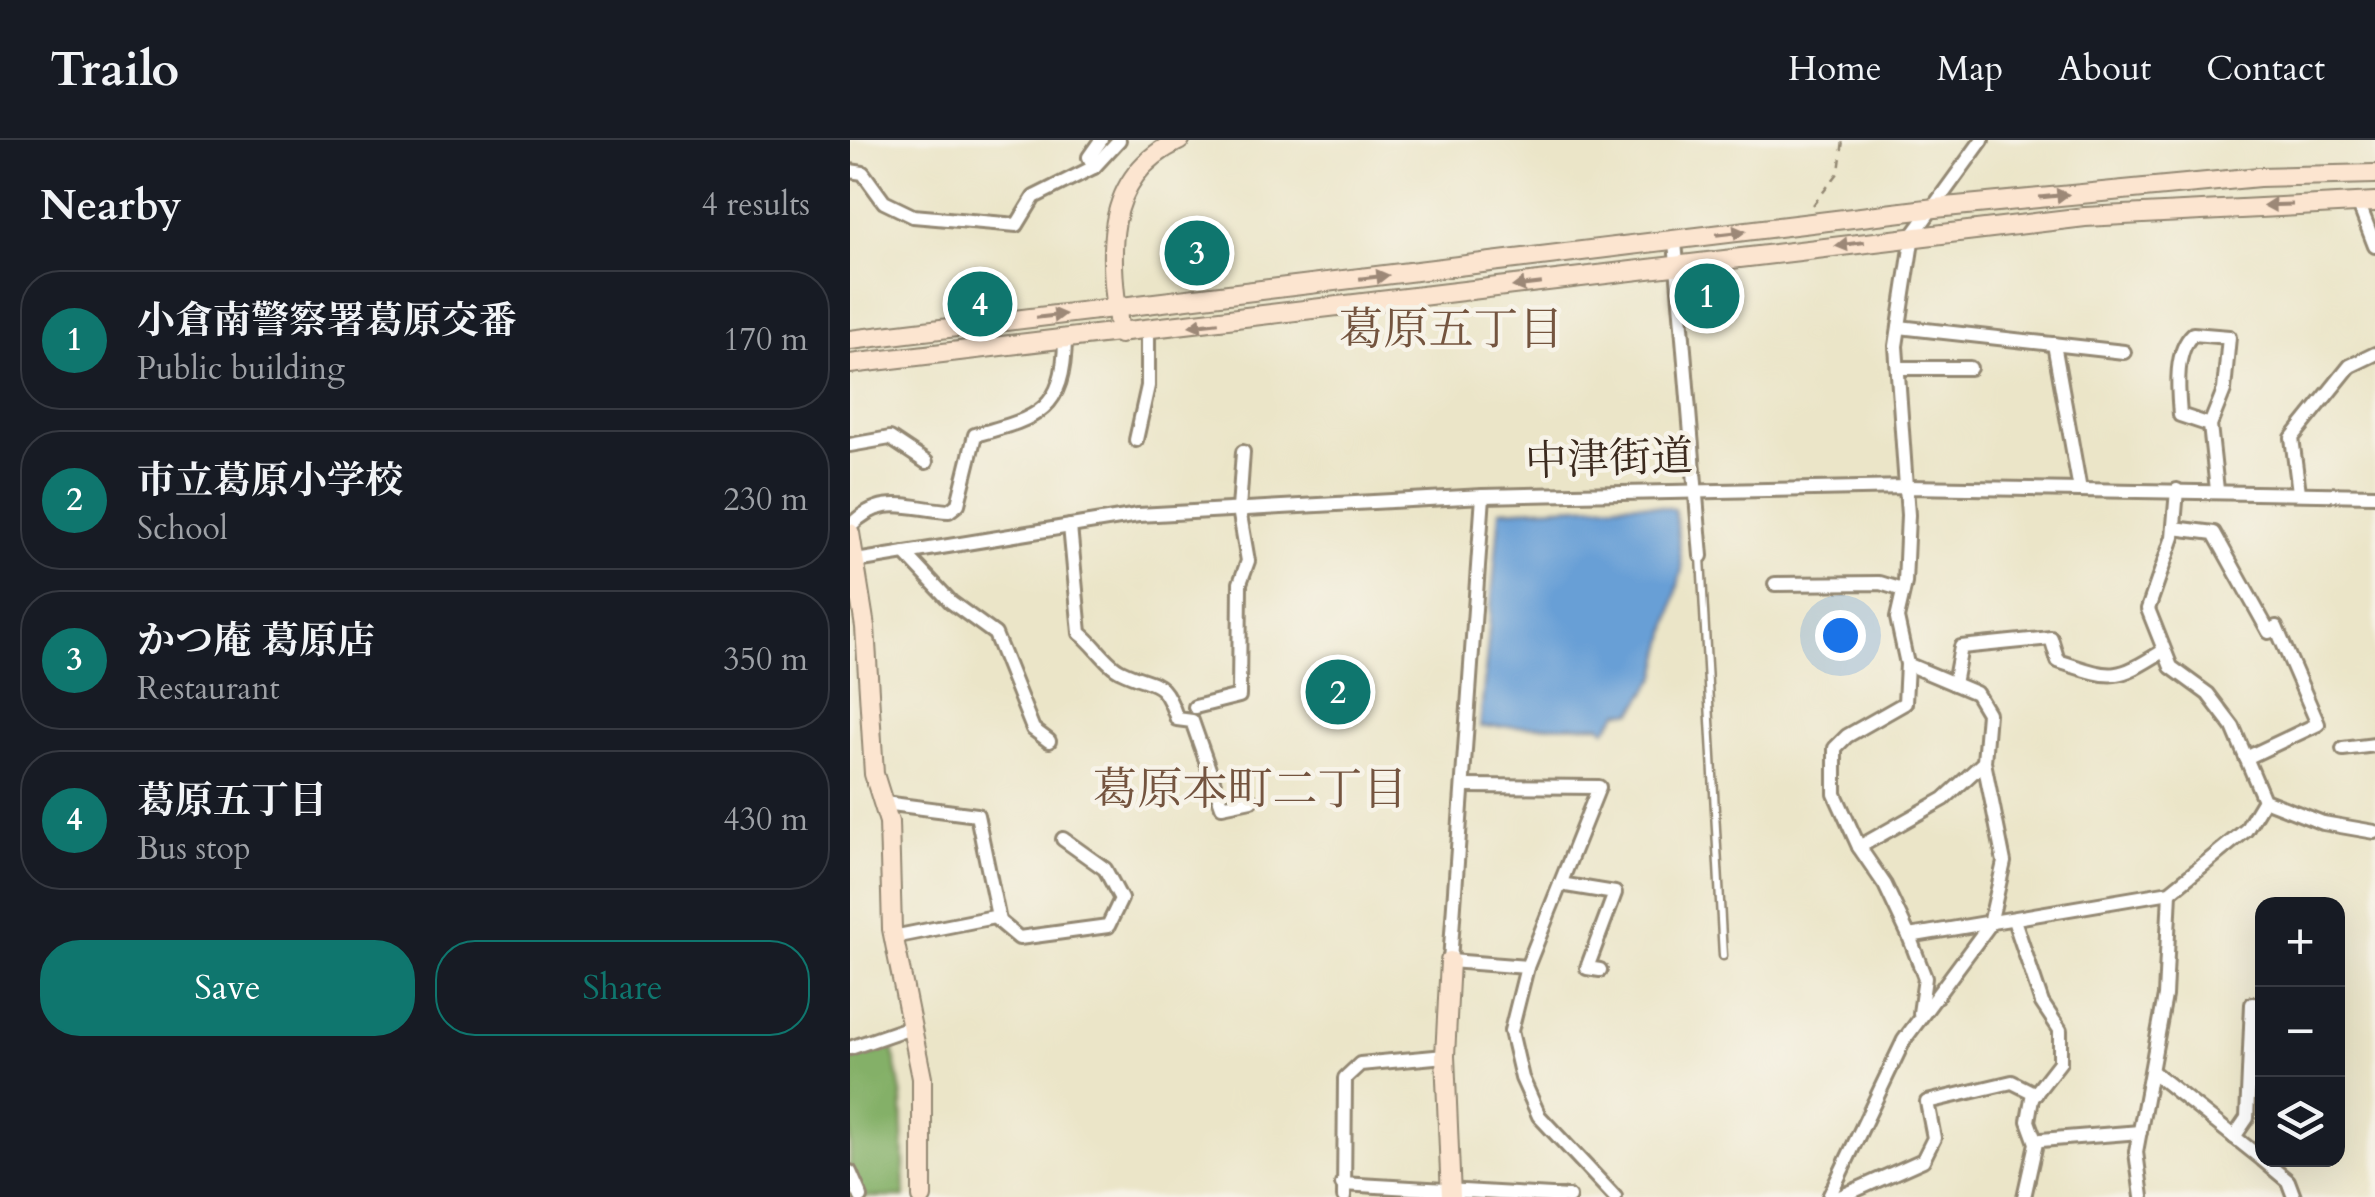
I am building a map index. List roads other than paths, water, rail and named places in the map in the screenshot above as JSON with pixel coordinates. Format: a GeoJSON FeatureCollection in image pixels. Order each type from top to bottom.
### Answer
{"type":"FeatureCollection","features":[{"type":"Feature","properties":{"kind":"street"},"geometry":{"type":"LineString","coordinates":[[1094,167],[1090,157],[1101,140]]}},
{"type":"Feature","properties":{"kind":"street"},"geometry":{"type":"LineString","coordinates":[[850,171],[863,173],[884,202],[914,216],[1017,224],[1034,197],[1094,167],[1119,140]]}},
{"type":"Feature","properties":{"kind":"street"},"geometry":{"type":"LineString","coordinates":[[1918,1020],[1925,978],[1885,884],[1859,847],[1835,794],[1835,748],[1905,703],[1907,664],[1897,618],[1903,590],[1907,487],[1898,368],[1899,328],[1913,235],[1982,140]]}},
{"type":"Feature","properties":{"kind":"street"},"geometry":{"type":"LineString","coordinates":[[1120,334],[1110,237],[1117,209],[1128,183],[1170,142]]}},
{"type":"Feature","properties":{"kind":"street"},"geometry":{"type":"LineString","coordinates":[[850,340],[1935,208],[2240,179],[2375,174]]}},
{"type":"Feature","properties":{"kind":"street"},"geometry":{"type":"LineString","coordinates":[[850,364],[2085,217],[2366,202],[2375,246]]}},
{"type":"Feature","properties":{"kind":"street"},"geometry":{"type":"LineString","coordinates":[[1675,240],[1692,488],[1701,556]]}},
{"type":"Feature","properties":{"kind":"street"},"geometry":{"type":"LineString","coordinates":[[1899,328],[2124,352]]}},
{"type":"Feature","properties":{"kind":"street"},"geometry":{"type":"LineString","coordinates":[[1136,440],[1148,386],[1148,331]]}},
{"type":"Feature","properties":{"kind":"street"},"geometry":{"type":"LineString","coordinates":[[2210,425],[2180,415],[2177,386],[2184,342],[2193,334],[2229,337],[2224,390],[2210,425],[2217,490]]}},
{"type":"Feature","properties":{"kind":"street"},"geometry":{"type":"LineString","coordinates":[[922,1197],[922,1078],[893,937],[889,822],[874,774],[864,627],[850,530],[882,506],[905,502],[949,510],[958,504],[975,435],[1032,420],[1043,412],[1053,400],[1064,365],[1065,340]]}},
{"type":"Feature","properties":{"kind":"street"},"geometry":{"type":"LineString","coordinates":[[2054,344],[2080,490]]}},
{"type":"Feature","properties":{"kind":"street"},"geometry":{"type":"LineString","coordinates":[[2299,492],[2292,438],[2350,366],[2375,354]]}},
{"type":"Feature","properties":{"kind":"street"},"geometry":{"type":"LineString","coordinates":[[1898,368],[1970,368]]}},
{"type":"Feature","properties":{"kind":"street"},"geometry":{"type":"LineString","coordinates":[[850,445],[890,438],[926,462]]}},
{"type":"Feature","properties":{"kind":"street"},"geometry":{"type":"LineString","coordinates":[[1195,707],[1239,696],[1240,583],[1248,561],[1239,509],[1244,452]]}},
{"type":"Feature","properties":{"kind":"street","name":"中津街道"},"geometry":{"type":"LineString","coordinates":[[852,561],[1138,515],[1483,496],[1692,488],[1907,487],[2217,490],[2372,498]]}},
{"type":"Feature","properties":{"kind":"street"},"geometry":{"type":"LineString","coordinates":[[2177,490],[2174,528],[2148,610],[2171,667],[2208,694],[2233,727],[2264,800],[2323,823],[2375,832]]}},
{"type":"Feature","properties":{"kind":"street"},"geometry":{"type":"LineString","coordinates":[[1452,1194],[1446,1056],[1450,961],[1483,496]]}},
{"type":"Feature","properties":{"kind":"street"},"geometry":{"type":"LineString","coordinates":[[1070,526],[1080,633],[1098,646],[1118,671],[1159,682],[1169,695],[1177,719],[1192,721],[1222,806],[1251,800]]}},
{"type":"Feature","properties":{"kind":"street"},"geometry":{"type":"LineString","coordinates":[[2174,528],[2214,533],[2269,632],[2276,627],[2318,724],[2246,758]]}},
{"type":"Feature","properties":{"kind":"street"},"geometry":{"type":"LineString","coordinates":[[905,553],[951,602],[995,634],[1032,729],[1049,741]]}},
{"type":"Feature","properties":{"kind":"street"},"geometry":{"type":"LineString","coordinates":[[1775,584],[1880,583],[1903,590]]}},
{"type":"Feature","properties":{"kind":"street"},"geometry":{"type":"LineString","coordinates":[[1954,684],[1961,647],[1983,642],[2050,638],[2058,661],[2101,676],[2124,676],[2162,651]]}},
{"type":"Feature","properties":{"kind":"street"},"geometry":{"type":"LineString","coordinates":[[1829,1197],[1904,1040],[1990,924],[2004,862],[1984,762],[1988,713],[1976,693],[1907,664]]}},
{"type":"Feature","properties":{"kind":"street"},"geometry":{"type":"LineString","coordinates":[[2343,749],[2375,746]]}},
{"type":"Feature","properties":{"kind":"street"},"geometry":{"type":"LineString","coordinates":[[1859,847],[1944,799],[1984,762]]}},
{"type":"Feature","properties":{"kind":"street"},"geometry":{"type":"LineString","coordinates":[[1462,786],[1599,787],[1527,968],[1510,1031],[1522,1078],[1539,1116],[1615,1197]]}},
{"type":"Feature","properties":{"kind":"street"},"geometry":{"type":"LineString","coordinates":[[1909,936],[2170,892],[2246,830],[2264,800]]}},
{"type":"Feature","properties":{"kind":"street"},"geometry":{"type":"LineString","coordinates":[[884,802],[977,814],[999,921]]}},
{"type":"Feature","properties":{"kind":"street"},"geometry":{"type":"LineString","coordinates":[[893,937],[994,918],[1019,938],[1108,926],[1121,899],[1105,869],[1063,839]]}},
{"type":"Feature","properties":{"kind":"street"},"geometry":{"type":"LineString","coordinates":[[1560,884],[1615,893],[1586,968],[1600,970]]}},
{"type":"Feature","properties":{"kind":"street"},"geometry":{"type":"LineString","coordinates":[[2142,1197],[2136,1152],[2154,1073],[2165,996],[2170,892]]}},
{"type":"Feature","properties":{"kind":"street"},"geometry":{"type":"LineString","coordinates":[[2014,920],[2042,1004],[2060,1030],[2060,1062],[2036,1094],[2028,1121],[2036,1143],[2024,1197]]}},
{"type":"Feature","properties":{"kind":"street"},"geometry":{"type":"LineString","coordinates":[[1450,961],[1527,968]]}},
{"type":"Feature","properties":{"kind":"street"},"geometry":{"type":"LineString","coordinates":[[2234,1137],[2247,1118],[2252,1004],[2255,1004]]}},
{"type":"Feature","properties":{"kind":"street"},"geometry":{"type":"LineString","coordinates":[[850,1048],[911,1027]]}},
{"type":"Feature","properties":{"kind":"street"},"geometry":{"type":"LineString","coordinates":[[1446,1056],[1360,1064],[1344,1078],[1343,1190],[1569,1197]]}},
{"type":"Feature","properties":{"kind":"street"},"geometry":{"type":"LineString","coordinates":[[2154,1073],[2255,1153]]}},
{"type":"Feature","properties":{"kind":"street"},"geometry":{"type":"LineString","coordinates":[[1840,1197],[1923,1160],[1934,1138],[1927,1102],[2012,1082],[2036,1094]]}},
{"type":"Feature","properties":{"kind":"street"},"geometry":{"type":"LineString","coordinates":[[2041,1140],[2140,1132]]}},
{"type":"Feature","properties":{"kind":"street"},"geometry":{"type":"LineString","coordinates":[[2272,1167],[2288,1181],[2294,1197]]}},
{"type":"Feature","properties":{"kind":"street"},"geometry":{"type":"LineString","coordinates":[[850,1172],[860,1197]]}},
{"type":"Feature","properties":{"kind":"lane"},"geometry":{"type":"LineString","coordinates":[[1701,556],[1723,956]]}},
{"type":"Feature","properties":{"kind":"water"},"geometry":{"type":"Polygon","coordinates":[[[1638,503],[1675,509],[1682,569],[1657,676],[1633,712],[1619,712],[1605,730],[1601,725],[1480,727],[1500,510],[1638,503]]]}},
{"type":"Feature","properties":{"kind":"place","name":"かつ庵 葛原店"},"geometry":{"type":"Point","coordinates":[1197,253]}},
{"type":"Feature","properties":{"kind":"place","name":"小倉南警察署葛原交番"},"geometry":{"type":"Point","coordinates":[1707,296]}},
{"type":"Feature","properties":{"kind":"place","name":"葛原五丁目"},"geometry":{"type":"Point","coordinates":[980,304]}},
{"type":"Feature","properties":{"kind":"place","name":"市立葛原小学校"},"geometry":{"type":"Point","coordinates":[1338,692]}},
{"type":"Feature","properties":{"kind":"district","name":"葛原五丁目"},"geometry":{"type":"Point","coordinates":[1451,329]}},
{"type":"Feature","properties":{"kind":"district","name":"葛原本町二丁目"},"geometry":{"type":"Point","coordinates":[1250,789]}}]}
